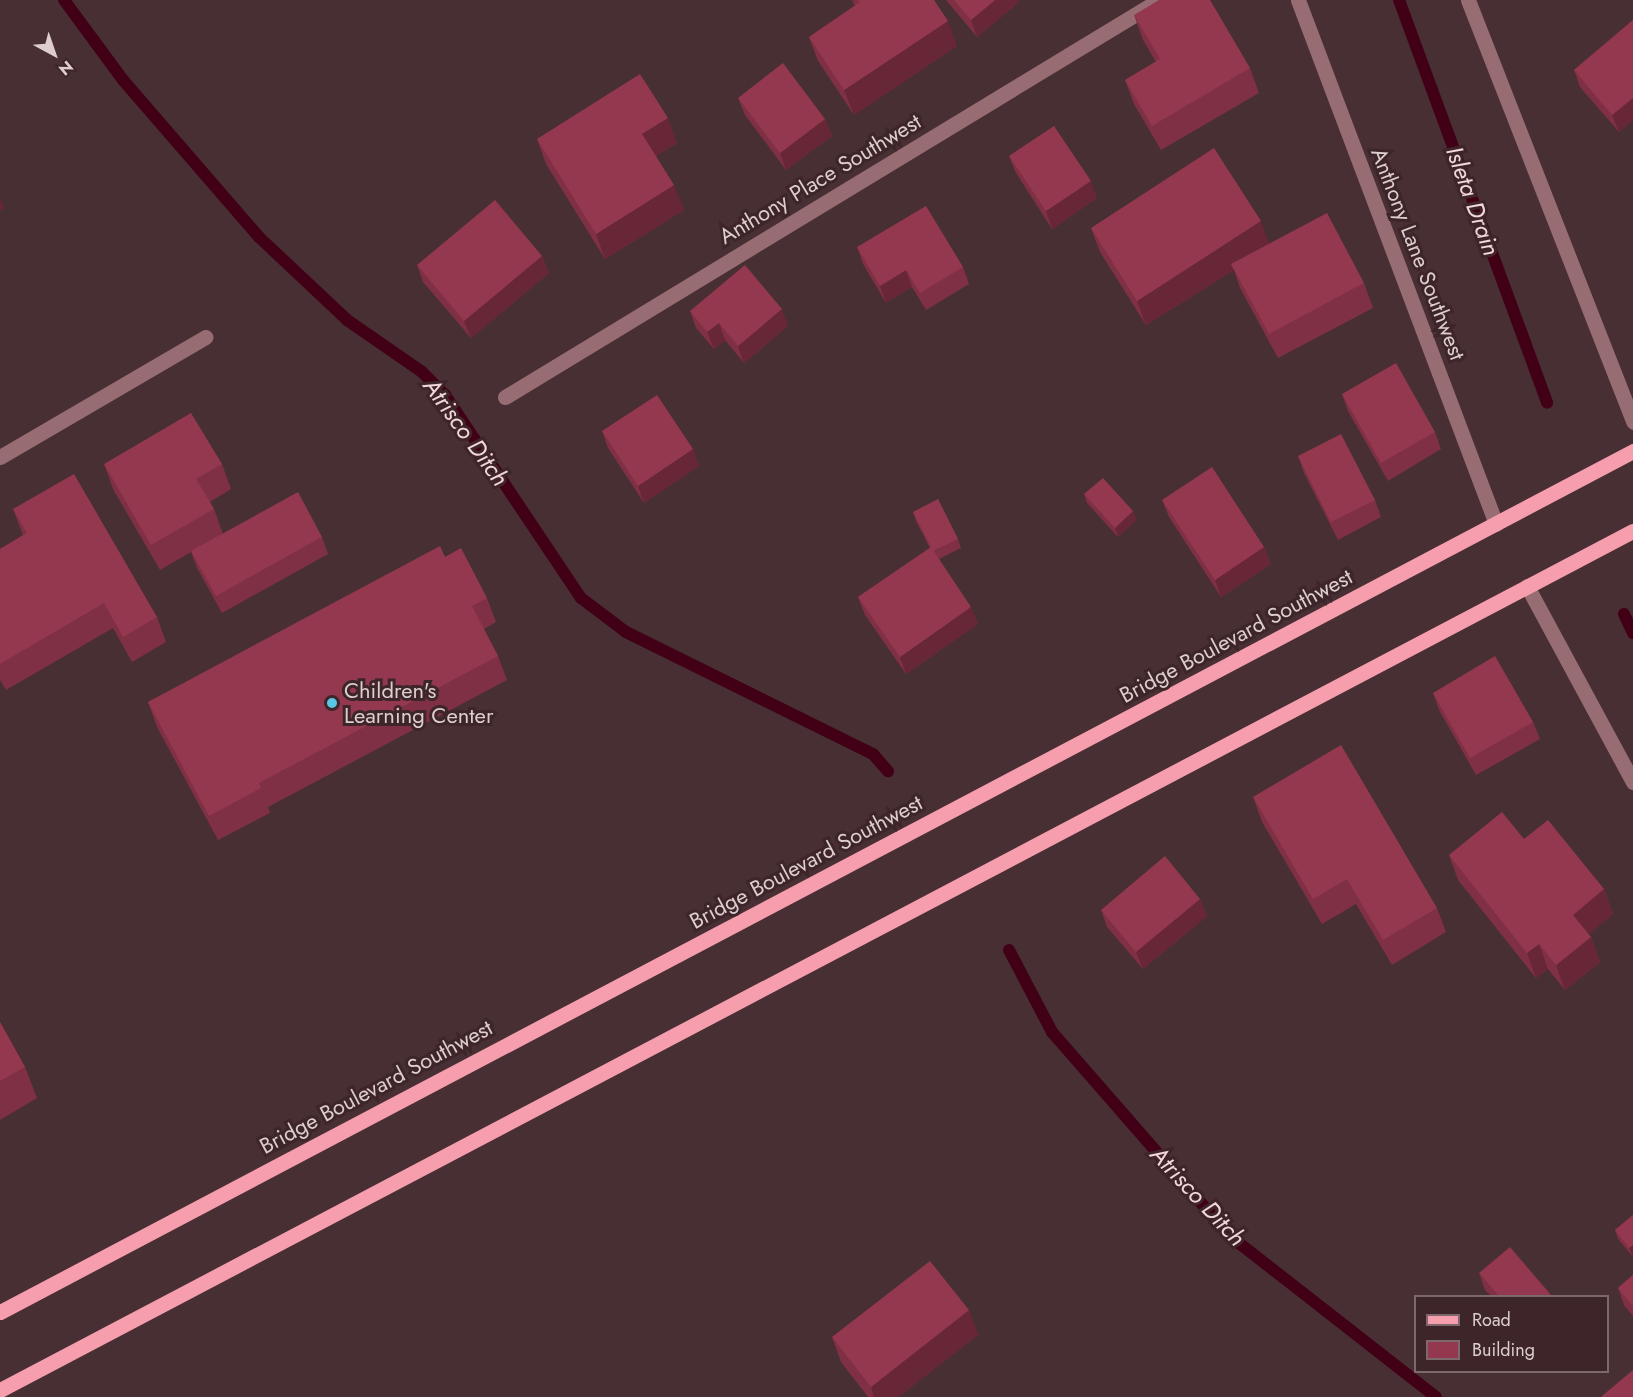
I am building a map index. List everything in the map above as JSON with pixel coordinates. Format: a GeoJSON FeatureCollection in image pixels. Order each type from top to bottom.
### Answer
{"type":"FeatureCollection","features":[{"type":"Feature","properties":{"kind":"main road","name":"Bridge Boulevard Southwest"},"geometry":{"type":"LineString","coordinates":[[0,1312],[1633,451]]}},
{"type":"Feature","properties":{"kind":"main road"},"geometry":{"type":"LineString","coordinates":[[0,1390],[1633,531]]}},
{"type":"Feature","properties":{"kind":"street","name":"Anthony Place Southwest"},"geometry":{"type":"LineString","coordinates":[[505,396],[1159,0]]}},
{"type":"Feature","properties":{"kind":"street","name":"Anthony Lane Southwest"},"geometry":{"type":"LineString","coordinates":[[1298,0],[1496,524]]}},
{"type":"Feature","properties":{"kind":"street"},"geometry":{"type":"LineString","coordinates":[[1468,0],[1633,422]]}},
{"type":"Feature","properties":{"kind":"street"},"geometry":{"type":"LineString","coordinates":[[0,458],[205,337]]}},
{"type":"Feature","properties":{"kind":"street"},"geometry":{"type":"LineString","coordinates":[[1527,586],[1633,782]]}},
{"type":"Feature","properties":{"kind":"building"},"geometry":{"type":"Polygon","coordinates":[[[859,0],[934,0],[948,21],[844,90],[809,37],[860,2],[859,0]]]}},
{"type":"Feature","properties":{"kind":"building"},"geometry":{"type":"Polygon","coordinates":[[[954,0],[995,0],[971,20],[954,0]]]}},
{"type":"Feature","properties":{"kind":"building"},"geometry":{"type":"Polygon","coordinates":[[[1159,0],[1210,0],[1250,68],[1152,126],[1125,80],[1160,59],[1134,15],[1159,0]]]}},
{"type":"Feature","properties":{"kind":"building"},"geometry":{"type":"Polygon","coordinates":[[[1633,20],[1633,98],[1612,115],[1574,70],[1633,20]]]}},
{"type":"Feature","properties":{"kind":"building"},"geometry":{"type":"Polygon","coordinates":[[[783,63],[825,119],[780,153],[738,98],[783,63]]]}},
{"type":"Feature","properties":{"kind":"building"},"geometry":{"type":"Polygon","coordinates":[[[640,74],[668,118],[642,134],[674,185],[596,234],[537,139],[640,74]]]}},
{"type":"Feature","properties":{"kind":"building"},"geometry":{"type":"Polygon","coordinates":[[[1054,126],[1091,181],[1046,211],[1009,156],[1054,126]]]}},
{"type":"Feature","properties":{"kind":"building"},"geometry":{"type":"Polygon","coordinates":[[[1214,148],[1261,221],[1137,301],[1091,228],[1214,148]]]}},
{"type":"Feature","properties":{"kind":"building"},"geometry":{"type":"Polygon","coordinates":[[[495,200],[542,256],[464,321],[417,265],[495,200]]]}},
{"type":"Feature","properties":{"kind":"building"},"geometry":{"type":"Polygon","coordinates":[[[926,206],[963,267],[920,293],[906,270],[880,286],[857,247],[926,206]]]}},
{"type":"Feature","properties":{"kind":"building"},"geometry":{"type":"Polygon","coordinates":[[[1327,213],[1364,283],[1269,334],[1231,264],[1327,213]]]}},
{"type":"Feature","properties":{"kind":"building"},"geometry":{"type":"Polygon","coordinates":[[[745,265],[782,309],[738,346],[719,323],[707,332],[690,311],[745,265]]]}},
{"type":"Feature","properties":{"kind":"building"},"geometry":{"type":"Polygon","coordinates":[[[1396,363],[1435,432],[1381,463],[1342,394],[1396,363]]]}},
{"type":"Feature","properties":{"kind":"building"},"geometry":{"type":"Polygon","coordinates":[[[657,395],[693,449],[638,486],[602,431],[657,395]]]}},
{"type":"Feature","properties":{"kind":"building"},"geometry":{"type":"Polygon","coordinates":[[[191,413],[222,464],[196,479],[214,509],[151,545],[104,464],[191,413]]]}},
{"type":"Feature","properties":{"kind":"building"},"geometry":{"type":"Polygon","coordinates":[[[1341,434],[1375,500],[1331,522],[1298,456],[1341,434]]]}},
{"type":"Feature","properties":{"kind":"building"},"geometry":{"type":"Polygon","coordinates":[[[1212,467],[1264,547],[1215,580],[1162,500],[1212,467]]]}},
{"type":"Feature","properties":{"kind":"building"},"geometry":{"type":"Polygon","coordinates":[[[74,474],[157,617],[123,637],[104,603],[0,664],[0,549],[27,533],[13,509],[74,474]]]}},
{"type":"Feature","properties":{"kind":"building"},"geometry":{"type":"Polygon","coordinates":[[[1103,478],[1133,511],[1115,528],[1084,494],[1103,478]]]}},
{"type":"Feature","properties":{"kind":"building"},"geometry":{"type":"Polygon","coordinates":[[[298,492],[322,537],[216,596],[191,551],[298,492]]]}},
{"type":"Feature","properties":{"kind":"building"},"geometry":{"type":"Polygon","coordinates":[[[938,499],[958,539],[933,551],[913,512],[938,499]]]}},
{"type":"Feature","properties":{"kind":"building","name":"Children's Learning Center"},"geometry":{"type":"Polygon","coordinates":[[[440,546],[445,557],[461,548],[487,598],[472,606],[498,656],[259,783],[261,788],[209,816],[148,702],[440,546]]]}},
{"type":"Feature","properties":{"kind":"building"},"geometry":{"type":"Polygon","coordinates":[[[931,547],[971,607],[900,657],[858,597],[931,547]]]}},
{"type":"Feature","properties":{"kind":"building"},"geometry":{"type":"Polygon","coordinates":[[[1495,656],[1533,722],[1470,758],[1433,693],[1495,656]]]}},
{"type":"Feature","properties":{"kind":"building"},"geometry":{"type":"Polygon","coordinates":[[[1341,745],[1437,908],[1383,940],[1347,879],[1313,899],[1253,797],[1341,745]]]}},
{"type":"Feature","properties":{"kind":"building"},"geometry":{"type":"Polygon","coordinates":[[[1502,812],[1524,839],[1548,820],[1604,889],[1573,915],[1591,937],[1556,965],[1539,944],[1527,953],[1449,855],[1502,812]]]}},
{"type":"Feature","properties":{"kind":"building"},"geometry":{"type":"Polygon","coordinates":[[[1165,856],[1200,899],[1136,952],[1101,910],[1165,856]]]}},
{"type":"Feature","properties":{"kind":"building"},"geometry":{"type":"Polygon","coordinates":[[[0,1022],[25,1067],[0,1081],[0,1022]]]}},
{"type":"Feature","properties":{"kind":"building"},"geometry":{"type":"Polygon","coordinates":[[[1633,1215],[1633,1245],[1629,1248],[1615,1230],[1633,1215]]]}},
{"type":"Feature","properties":{"kind":"building"},"geometry":{"type":"Polygon","coordinates":[[[1510,1247],[1551,1295],[1498,1295],[1479,1273],[1510,1247]]]}},
{"type":"Feature","properties":{"kind":"building"},"geometry":{"type":"Polygon","coordinates":[[[930,1261],[969,1310],[871,1387],[832,1337],[930,1261]]]}},
{"type":"Feature","properties":{"kind":"building"},"geometry":{"type":"Polygon","coordinates":[[[1633,1275],[1633,1306],[1618,1288],[1633,1275]]]}},
{"type":"Feature","properties":{"kind":"building"},"geometry":{"type":"Polygon","coordinates":[[[1633,1370],[1633,1397],[1602,1397],[1602,1396],[1633,1370]]]}},
{"type":"Feature","properties":{"kind":"waterway","name":"Atrisco Ditch"},"geometry":{"type":"LineString","coordinates":[[64,0],[123,80],[259,237],[347,320],[422,372],[445,395],[581,598],[626,632],[873,754],[888,771]]}},
{"type":"Feature","properties":{"kind":"waterway","name":"Isleta Drain"},"geometry":{"type":"LineString","coordinates":[[1399,0],[1547,403]]}},
{"type":"Feature","properties":{"kind":"waterway","name":"Isleta Drain"},"geometry":{"type":"LineString","coordinates":[[1624,614],[1633,633]]}},
{"type":"Feature","properties":{"kind":"waterway","name":"Atrisco Ditch"},"geometry":{"type":"LineString","coordinates":[[1009,950],[1052,1032],[1230,1236],[1436,1397]]}},
{"type":"Feature","properties":{"kind":"place","name":"Children's Learning Center"},"geometry":{"type":"Point","coordinates":[332,703]}}]}
